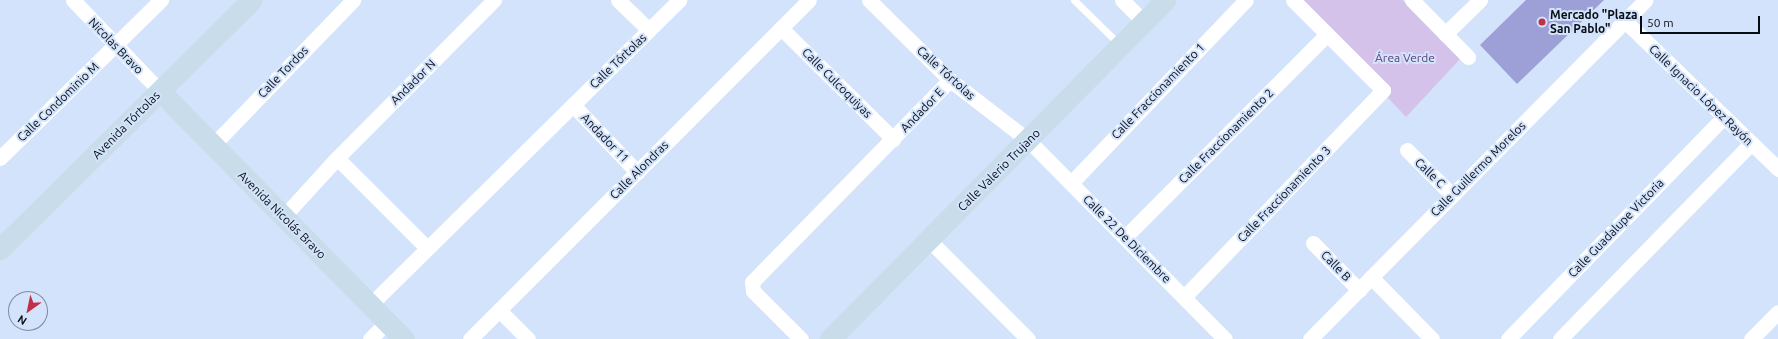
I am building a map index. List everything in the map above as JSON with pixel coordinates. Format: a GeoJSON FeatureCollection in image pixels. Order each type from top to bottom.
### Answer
{"type":"FeatureCollection","features":[{"type":"Feature","properties":{"kind":"street","name":"Nicolas Bravo"},"geometry":{"type":"LineString","coordinates":[[73,0],[116,47],[160,91]]}},
{"type":"Feature","properties":{"kind":"street","name":"Calle Condominio M"},"geometry":{"type":"LineString","coordinates":[[0,158],[116,47],[161,0]]}},
{"type":"Feature","properties":{"kind":"street","name":"Avenida Tórtolas"},"geometry":{"type":"LineString","coordinates":[[0,249],[252,0]]}},
{"type":"Feature","properties":{"kind":"street","name":"Calle Tordos"},"geometry":{"type":"LineString","coordinates":[[213,145],[352,0]]}},
{"type":"Feature","properties":{"kind":"street"},"geometry":{"type":"LineString","coordinates":[[618,0],[649,30]]}},
{"type":"Feature","properties":{"kind":"street","name":"Calle Tórtolas"},"geometry":{"type":"LineString","coordinates":[[573,105],[679,0]]}},
{"type":"Feature","properties":{"kind":"street","name":"Calle Alondras"},"geometry":{"type":"LineString","coordinates":[[470,339],[809,0]]}},
{"type":"Feature","properties":{"kind":"street","name":"Calle Tórtolas"},"geometry":{"type":"LineString","coordinates":[[869,0],[950,80],[1028,140]]}},
{"type":"Feature","properties":{"kind":"street"},"geometry":{"type":"LineString","coordinates":[[1122,0],[1144,22]]}},
{"type":"Feature","properties":{"kind":"street","name":"Calle Valerio Trujano"},"geometry":{"type":"LineString","coordinates":[[830,339],[1166,0]]}},
{"type":"Feature","properties":{"kind":"street","name":"Calle Fraccionamiento 1"},"geometry":{"type":"LineString","coordinates":[[1070,183],[1246,0]]}},
{"type":"Feature","properties":{"kind":"street"},"geometry":{"type":"LineString","coordinates":[[1293,0],[1327,34]]}},
{"type":"Feature","properties":{"kind":"street"},"geometry":{"type":"LineString","coordinates":[[1412,0],[1468,57]]}},
{"type":"Feature","properties":{"kind":"street"},"geometry":{"type":"LineString","coordinates":[[1445,34],[1480,0]]}},
{"type":"Feature","properties":{"kind":"street","name":"Calle Guillermo Morelos"},"geometry":{"type":"LineString","coordinates":[[1310,339],[1646,0]]}},
{"type":"Feature","properties":{"kind":"street","name":"Andador N"},"geometry":{"type":"LineString","coordinates":[[338,158],[491,3]]}},
{"type":"Feature","properties":{"kind":"street","name":"Calle Ignacio López Rayón"},"geometry":{"type":"LineString","coordinates":[[1625,21],[1778,169]]}},
{"type":"Feature","properties":{"kind":"street","name":"Calle Culcoquiyas"},"geometry":{"type":"LineString","coordinates":[[781,28],[893,139]]}},
{"type":"Feature","properties":{"kind":"street","name":"Calle Fraccionamiento 3"},"geometry":{"type":"LineString","coordinates":[[1184,297],[1383,90],[1327,34]]}},
{"type":"Feature","properties":{"kind":"street","name":"Calle Fraccionamiento 2"},"geometry":{"type":"LineString","coordinates":[[1125,237],[1327,34]]}},
{"type":"Feature","properties":{"kind":"street","name":"Andador E"},"geometry":{"type":"LineString","coordinates":[[801,339],[753,291],[752,282],[950,80]]}},
{"type":"Feature","properties":{"kind":"street","name":"Avenida Nicolás Bravo"},"geometry":{"type":"LineString","coordinates":[[160,91],[404,339]]}},
{"type":"Feature","properties":{"kind":"street"},"geometry":{"type":"LineString","coordinates":[[371,304],[573,105]]}},
{"type":"Feature","properties":{"kind":"street","name":"Andador 11"},"geometry":{"type":"LineString","coordinates":[[573,105],[637,172]]}},
{"type":"Feature","properties":{"kind":"street","name":"Calle Guadalupe Victoria"},"geometry":{"type":"LineString","coordinates":[[1508,339],[1724,117]]}},
{"type":"Feature","properties":{"kind":"street","name":"Calle 22 De Diciembre"},"geometry":{"type":"LineString","coordinates":[[1028,140],[1225,339]]}},
{"type":"Feature","properties":{"kind":"street"},"geometry":{"type":"LineString","coordinates":[[1560,339],[1751,143]]}},
{"type":"Feature","properties":{"kind":"street","name":"Calle C"},"geometry":{"type":"LineString","coordinates":[[1407,150],[1452,195]]}},
{"type":"Feature","properties":{"kind":"street"},"geometry":{"type":"LineString","coordinates":[[284,216],[338,158],[427,248]]}},
{"type":"Feature","properties":{"kind":"street"},"geometry":{"type":"LineString","coordinates":[[929,240],[1028,339]]}},
{"type":"Feature","properties":{"kind":"street","name":"Calle B"},"geometry":{"type":"LineString","coordinates":[[1313,243],[1359,290]]}},
{"type":"Feature","properties":{"kind":"street"},"geometry":{"type":"LineString","coordinates":[[1371,277],[1432,339]]}},
{"type":"Feature","properties":{"kind":"street"},"geometry":{"type":"LineString","coordinates":[[499,310],[528,339]]}},
{"type":"Feature","properties":{"kind":"street"},"geometry":{"type":"LineString","coordinates":[[1751,339],[1778,312]]}},
{"type":"Feature","properties":{"kind":"street"},"geometry":{"type":"LineString","coordinates":[[370,339],[387,322]]}},
{"type":"Feature","properties":{"kind":"lane"},"geometry":{"type":"LineString","coordinates":[[1074,0],[1121,46]]}},
{"type":"Feature","properties":{"kind":"green space","name":"Área Verde"},"geometry":{"type":"Polygon","coordinates":[[[1296,0],[1402,0],[1461,58],[1406,117],[1296,0]]]}},
{"type":"Feature","properties":{"kind":"building","name":"Mercado \"Plaza San Pablo\""},"geometry":{"type":"Polygon","coordinates":[[[1526,0],[1604,0],[1517,84],[1480,45],[1526,0]]]}},
{"type":"Feature","properties":{"kind":"place","name":"Mercado \"Plaza San Pablo\""},"geometry":{"type":"Point","coordinates":[1542,22]}}]}
